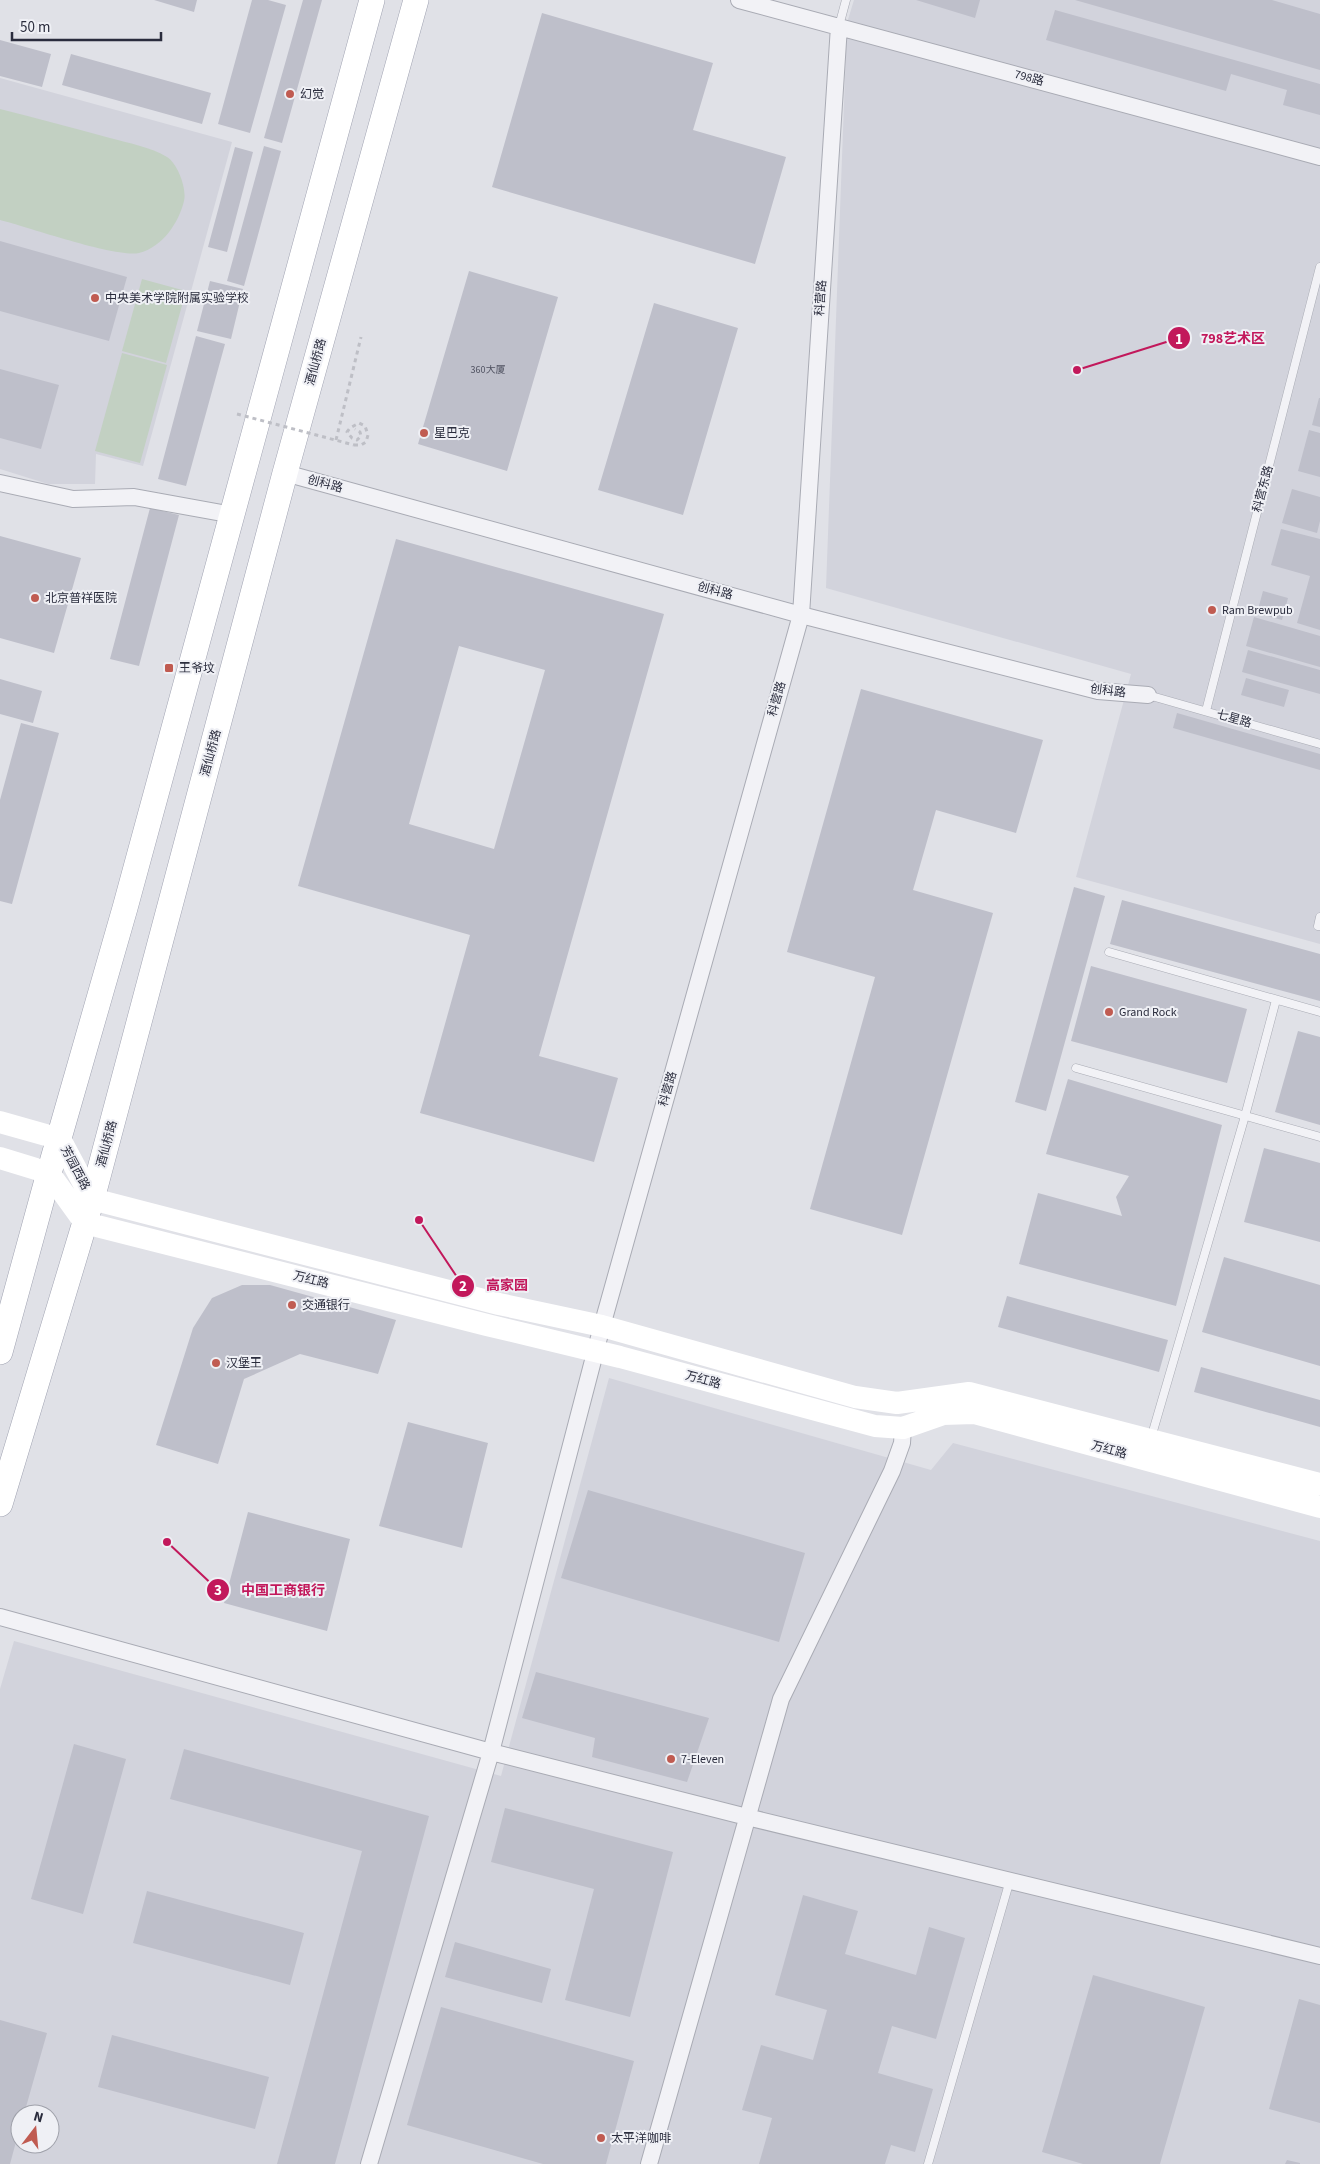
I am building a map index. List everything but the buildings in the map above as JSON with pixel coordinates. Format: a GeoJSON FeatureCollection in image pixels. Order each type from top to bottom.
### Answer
{"type":"FeatureCollection","features":[{"type":"Feature","properties":{"kind":"main road"},"geometry":{"type":"LineString","coordinates":[[0,1352],[233,515],[372,0]]}},
{"type":"Feature","properties":{"kind":"main road","name":"酒仙桥路"},"geometry":{"type":"LineString","coordinates":[[0,1504],[92,1199],[141,1022],[285,473],[416,0]]}},
{"type":"Feature","properties":{"kind":"street","name":"798路"},"geometry":{"type":"LineString","coordinates":[[739,0],[1320,157]]}},
{"type":"Feature","properties":{"kind":"street","name":"科营路"},"geometry":{"type":"LineString","coordinates":[[369,2164],[490,1752],[595,1351],[801,615],[839,26]]}},
{"type":"Feature","properties":{"kind":"street","name":"创科路"},"geometry":{"type":"LineString","coordinates":[[285,473],[801,615],[1098,691],[1148,695]]}},
{"type":"Feature","properties":{"kind":"street"},"geometry":{"type":"LineString","coordinates":[[0,483],[73,499],[134,497],[233,515]]}},
{"type":"Feature","properties":{"kind":"street","name":"芳园西路"},"geometry":{"type":"LineString","coordinates":[[0,1122],[60,1139],[92,1199]]}},
{"type":"Feature","properties":{"kind":"street","name":"芳园西路"},"geometry":{"type":"LineString","coordinates":[[0,1158],[49,1173],[84,1223]]}},
{"type":"Feature","properties":{"kind":"street","name":"万红路"},"geometry":{"type":"LineString","coordinates":[[92,1199],[499,1304],[602,1326],[855,1397],[897,1403],[969,1393],[1320,1484]]}},
{"type":"Feature","properties":{"kind":"street","name":"万红路"},"geometry":{"type":"LineString","coordinates":[[84,1223],[595,1351],[875,1426],[903,1428],[943,1414],[974,1413],[1320,1508]]}},
{"type":"Feature","properties":{"kind":"street"},"geometry":{"type":"LineString","coordinates":[[649,2164],[781,1699],[892,1471],[902,1443],[903,1428]]}},
{"type":"Feature","properties":{"kind":"street"},"geometry":{"type":"LineString","coordinates":[[0,1617],[490,1752],[747,1817],[1320,1956]]}},
{"type":"Feature","properties":{"kind":"lane"},"geometry":{"type":"LineString","coordinates":[[839,26],[846,0]]}},
{"type":"Feature","properties":{"kind":"lane","name":"科营东路"},"geometry":{"type":"LineString","coordinates":[[1206,711],[1320,267]]}},
{"type":"Feature","properties":{"kind":"lane","name":"七星路"},"geometry":{"type":"LineString","coordinates":[[1148,695],[1320,744]]}},
{"type":"Feature","properties":{"kind":"lane"},"geometry":{"type":"LineString","coordinates":[[1320,917],[1318,926],[1320,926]]}},
{"type":"Feature","properties":{"kind":"lane"},"geometry":{"type":"LineString","coordinates":[[1110,952],[1320,1012]]}},
{"type":"Feature","properties":{"kind":"lane"},"geometry":{"type":"LineString","coordinates":[[1150,1440],[1245,1116],[1276,1000]]}},
{"type":"Feature","properties":{"kind":"lane"},"geometry":{"type":"LineString","coordinates":[[1076,1068],[1320,1137]]}},
{"type":"Feature","properties":{"kind":"lane"},"geometry":{"type":"LineString","coordinates":[[928,2164],[1010,1880]]}},
{"type":"Feature","properties":{"kind":"path"},"geometry":{"type":"LineString","coordinates":[[336,440],[361,337]]}},
{"type":"Feature","properties":{"kind":"path"},"geometry":{"type":"LineString","coordinates":[[236,414],[354,445],[361,445],[366,442],[368,435],[365,426],[359,423],[347,432],[352,438],[357,440],[361,436],[360,432],[355,429]]}},
{"type":"Feature","properties":{"kind":"shaded area"},"geometry":{"type":"Polygon","coordinates":[[[854,0],[1320,0],[1320,944],[1076,877],[1131,674],[826,588],[847,23],[854,0]]]}},
{"type":"Feature","properties":{"kind":"shaded area","name":"中央美术学院附属实验学校"},"geometry":{"type":"Polygon","coordinates":[[[0,78],[232,142],[143,466],[96,454],[95,484],[48,484],[0,469],[0,78]]]}},
{"type":"Feature","properties":{"kind":"shaded area"},"geometry":{"type":"Polygon","coordinates":[[[609,1378],[931,1470],[953,1443],[1320,1541],[1320,2164],[0,2164],[0,1689],[14,1641],[501,1776],[609,1378]]]}},
{"type":"Feature","properties":{"kind":"green space"},"geometry":{"type":"Polygon","coordinates":[[[0,109],[139,146],[167,157],[178,171],[185,196],[182,209],[169,233],[148,250],[139,253],[128,253],[92,247],[0,220],[0,109]]]}},
{"type":"Feature","properties":{"kind":"green space"},"geometry":{"type":"Polygon","coordinates":[[[142,279],[186,291],[166,363],[122,351],[142,279]]]}},
{"type":"Feature","properties":{"kind":"green space"},"geometry":{"type":"Polygon","coordinates":[[[122,353],[167,365],[140,463],[95,451],[122,353]]]}},
{"type":"Feature","properties":{"kind":"place","name":"幻觉"},"geometry":{"type":"Point","coordinates":[290,94]}},
{"type":"Feature","properties":{"kind":"place","name":"中央美术学院附属实验学校"},"geometry":{"type":"Point","coordinates":[95,298]}},
{"type":"Feature","properties":{"kind":"place","name":"798艺术区"},"geometry":{"type":"Point","coordinates":[1077,370]}},
{"type":"Feature","properties":{"kind":"place","name":"星巴克"},"geometry":{"type":"Point","coordinates":[424,433]}},
{"type":"Feature","properties":{"kind":"place","name":"北京普祥医院"},"geometry":{"type":"Point","coordinates":[35,598]}},
{"type":"Feature","properties":{"kind":"place","name":"Ram Brewpub"},"geometry":{"type":"Point","coordinates":[1212,610]}},
{"type":"Feature","properties":{"kind":"place","name":"王爷坟"},"geometry":{"type":"Point","coordinates":[169,668]}},
{"type":"Feature","properties":{"kind":"place","name":"Grand Rock"},"geometry":{"type":"Point","coordinates":[1109,1012]}},
{"type":"Feature","properties":{"kind":"place","name":"高家园"},"geometry":{"type":"Point","coordinates":[419,1220]}},
{"type":"Feature","properties":{"kind":"place","name":"交通银行"},"geometry":{"type":"Point","coordinates":[292,1305]}},
{"type":"Feature","properties":{"kind":"place","name":"汉堡王"},"geometry":{"type":"Point","coordinates":[216,1363]}},
{"type":"Feature","properties":{"kind":"place","name":"中国工商银行"},"geometry":{"type":"Point","coordinates":[167,1542]}},
{"type":"Feature","properties":{"kind":"place","name":"7-Eleven"},"geometry":{"type":"Point","coordinates":[671,1759]}},
{"type":"Feature","properties":{"kind":"place","name":"太平洋咖啡"},"geometry":{"type":"Point","coordinates":[601,2138]}}]}
